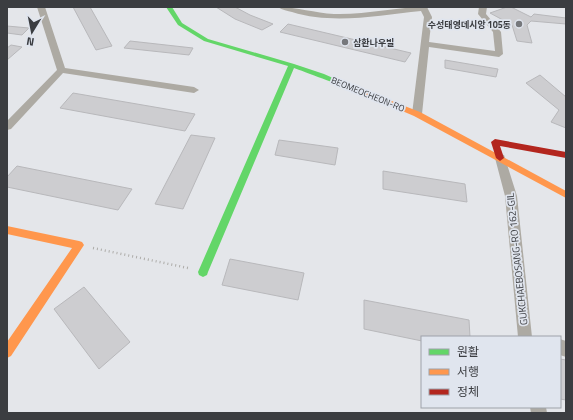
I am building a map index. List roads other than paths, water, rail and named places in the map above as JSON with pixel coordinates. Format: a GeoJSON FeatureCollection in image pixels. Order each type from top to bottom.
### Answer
{"type":"FeatureCollection","features":[{"type":"Feature","properties":{"kind":"street"},"geometry":{"type":"LineString","coordinates":[[41,7],[61,70]]}},
{"type":"Feature","properties":{"kind":"street","name":"BEOMEOCHEON-RO"},"geometry":{"type":"LineString","coordinates":[[169,7],[180,24],[206,40],[322,75],[417,114],[566,195]]}},
{"type":"Feature","properties":{"kind":"street"},"geometry":{"type":"LineString","coordinates":[[282,7],[293,11],[343,17],[424,8],[428,17],[417,114]]}},
{"type":"Feature","properties":{"kind":"street"},"geometry":{"type":"LineString","coordinates":[[424,44],[499,54],[496,32],[482,14],[483,7]]}},
{"type":"Feature","properties":{"kind":"street"},"geometry":{"type":"LineString","coordinates":[[203,272],[292,65]]}},
{"type":"Feature","properties":{"kind":"street"},"geometry":{"type":"LineString","coordinates":[[61,70],[194,90]]}},
{"type":"Feature","properties":{"kind":"street"},"geometry":{"type":"LineString","coordinates":[[7,127],[61,70]]}},
{"type":"Feature","properties":{"kind":"street"},"geometry":{"type":"LineString","coordinates":[[500,158],[495,142],[566,155]]}},
{"type":"Feature","properties":{"kind":"street","name":"GUKCHAEBOSANG-RO 162-GIL"},"geometry":{"type":"LineString","coordinates":[[500,158],[511,196],[525,336]]}},
{"type":"Feature","properties":{"kind":"street"},"geometry":{"type":"LineString","coordinates":[[7,230],[79,245],[7,352]]}},
{"type":"Feature","properties":{"kind":"place","name":"수성태영데시앙 105동"},"geometry":{"type":"Point","coordinates":[519,24]}},
{"type":"Feature","properties":{"kind":"place","name":"삼환나우빌"},"geometry":{"type":"Point","coordinates":[345,42]}}]}
